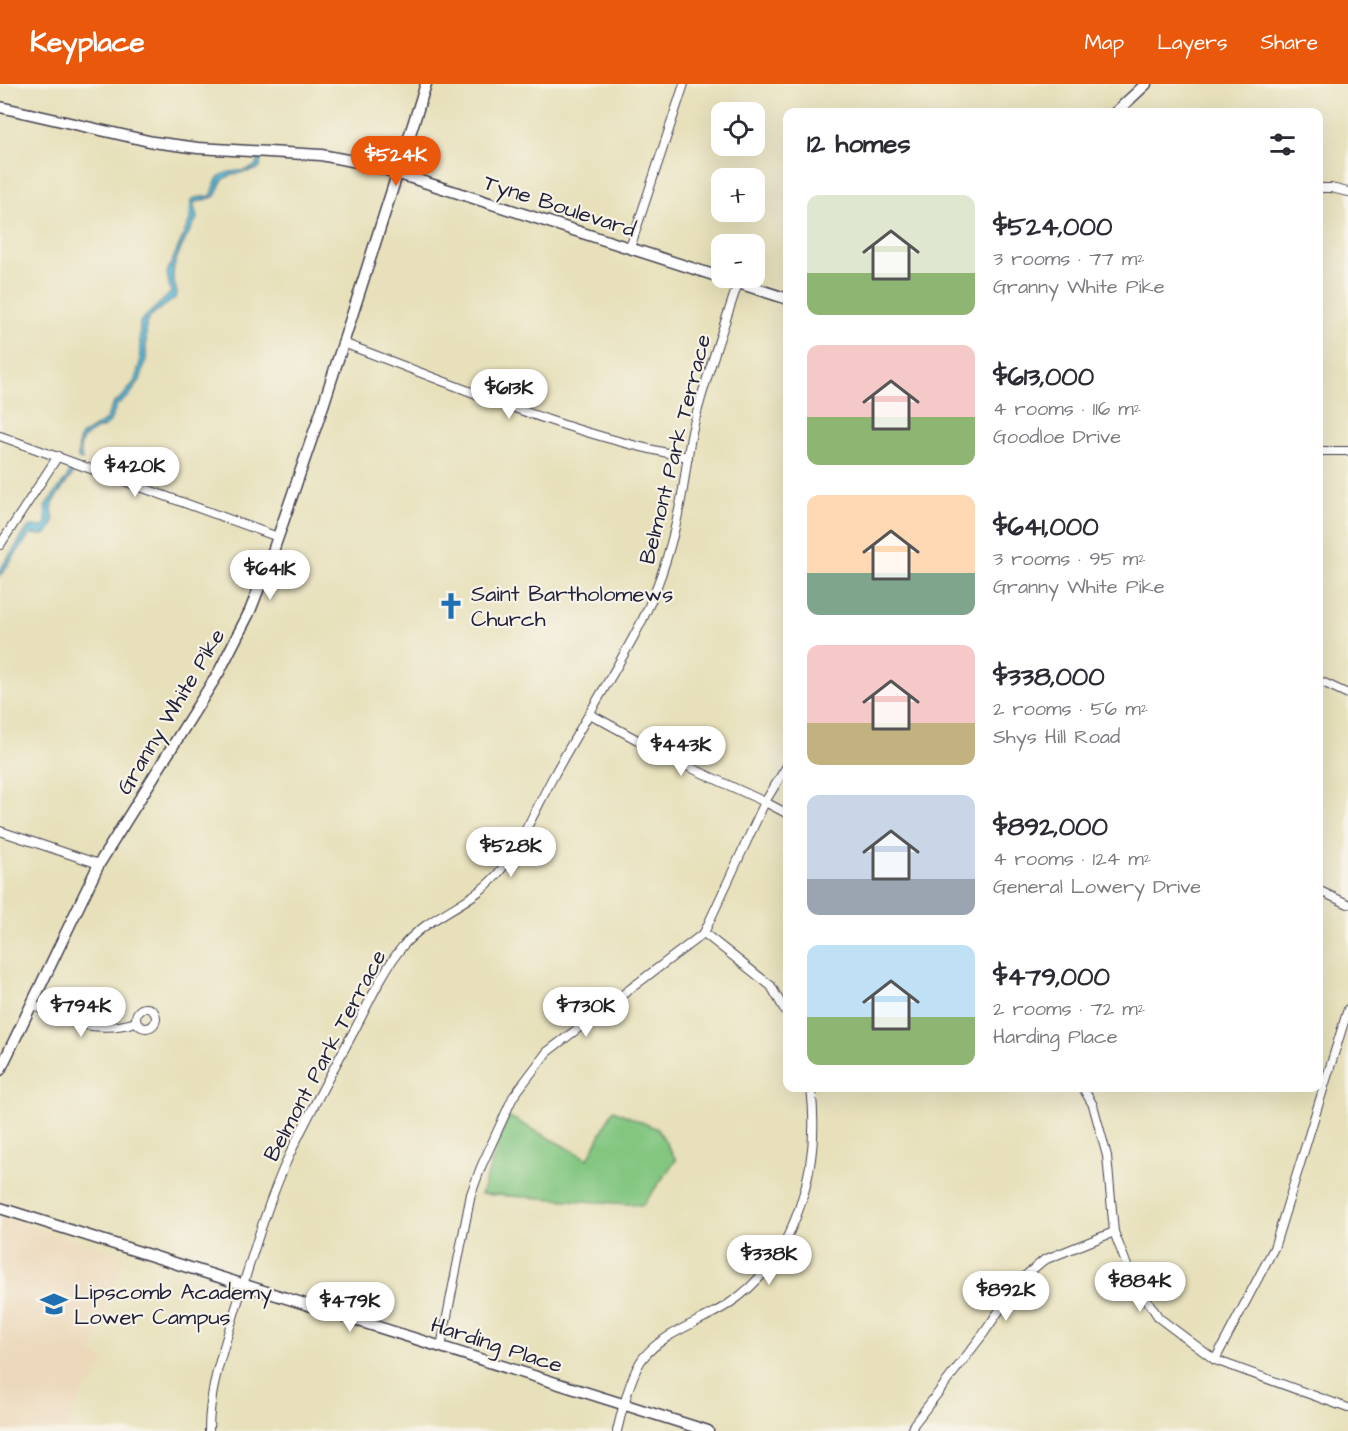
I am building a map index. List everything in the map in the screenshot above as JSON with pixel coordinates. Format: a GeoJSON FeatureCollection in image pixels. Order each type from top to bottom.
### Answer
{"type":"FeatureCollection","features":[{"type":"Feature","properties":{"kind":"main road","name":"Granny White Pike"},"geometry":{"type":"LineString","coordinates":[[0,1070],[99,864],[233,647],[257,595],[343,343],[426,84]]}},
{"type":"Feature","properties":{"kind":"main road"},"geometry":{"type":"LineString","coordinates":[[1120,108],[1146,84]]}},
{"type":"Feature","properties":{"kind":"main road","name":"Tyne Boulevard"},"geometry":{"type":"LineString","coordinates":[[0,107],[153,142],[198,148],[330,156],[368,164],[711,274]]}},
{"type":"Feature","properties":{"kind":"main road","name":"Tyne Boulevard"},"geometry":{"type":"LineString","coordinates":[[754,288],[783,297]]}},
{"type":"Feature","properties":{"kind":"main road","name":"Harding Place"},"geometry":{"type":"LineString","coordinates":[[0,1208],[708,1431]]}},
{"type":"Feature","properties":{"kind":"street"},"geometry":{"type":"LineString","coordinates":[[630,248],[684,84]]}},
{"type":"Feature","properties":{"kind":"street"},"geometry":{"type":"LineString","coordinates":[[1323,189],[1348,192]]}},
{"type":"Feature","properties":{"kind":"street","name":"Belmont Park Terrace"},"geometry":{"type":"LineString","coordinates":[[209,1431],[217,1372],[262,1224],[287,1160],[388,967],[415,932],[472,896],[496,877],[514,850],[553,777],[635,636],[656,592],[674,531],[705,384],[736,288]]}},
{"type":"Feature","properties":{"kind":"street"},"geometry":{"type":"LineString","coordinates":[[343,343],[517,410],[623,442],[688,457]]}},
{"type":"Feature","properties":{"kind":"street"},"geometry":{"type":"LineString","coordinates":[[0,436],[278,537]]}},
{"type":"Feature","properties":{"kind":"street"},"geometry":{"type":"LineString","coordinates":[[1323,451],[1348,451]]}},
{"type":"Feature","properties":{"kind":"street"},"geometry":{"type":"LineString","coordinates":[[0,545],[58,456]]}},
{"type":"Feature","properties":{"kind":"street"},"geometry":{"type":"LineString","coordinates":[[1323,682],[1348,694]]}},
{"type":"Feature","properties":{"kind":"street"},"geometry":{"type":"LineString","coordinates":[[590,714],[676,761],[783,811]]}},
{"type":"Feature","properties":{"kind":"street"},"geometry":{"type":"LineString","coordinates":[[441,1347],[471,1194],[513,1097],[547,1052],[704,933],[765,802],[783,772]]}},
{"type":"Feature","properties":{"kind":"street"},"geometry":{"type":"LineString","coordinates":[[0,831],[99,864]]}},
{"type":"Feature","properties":{"kind":"street"},"geometry":{"type":"LineString","coordinates":[[1323,892],[1348,904]]}},
{"type":"Feature","properties":{"kind":"street"},"geometry":{"type":"LineString","coordinates":[[704,933],[771,986],[783,1007]]}},
{"type":"Feature","properties":{"kind":"street"},"geometry":{"type":"LineString","coordinates":[[31,1004],[60,1019],[78,1024],[107,1027],[136,1022]]}},
{"type":"Feature","properties":{"kind":"street"},"geometry":{"type":"LineString","coordinates":[[1323,1090],[1348,1010]]}},
{"type":"Feature","properties":{"kind":"street"},"geometry":{"type":"LineString","coordinates":[[617,1431],[624,1404],[642,1359],[665,1338],[727,1305],[755,1283],[780,1250],[798,1214],[811,1163],[814,1106],[812,1092]]}},
{"type":"Feature","properties":{"kind":"street"},"geometry":{"type":"LineString","coordinates":[[1085,1092],[1093,1106],[1107,1156],[1114,1232],[1131,1276],[1159,1318],[1215,1360],[1348,1408]]}},
{"type":"Feature","properties":{"kind":"street"},"geometry":{"type":"LineString","coordinates":[[1215,1360],[1274,1248],[1323,1092]]}},
{"type":"Feature","properties":{"kind":"street"},"geometry":{"type":"LineString","coordinates":[[911,1431],[984,1333],[1020,1280],[1044,1260],[1114,1232]]}},
{"type":"Feature","properties":{"kind":"shaded area","name":"Lipscomb Academy Lower Campus"},"geometry":{"type":"Polygon","coordinates":[[[0,1217],[124,1255],[93,1353],[105,1362],[81,1396],[66,1431],[0,1431],[0,1217]]]}},
{"type":"Feature","properties":{"kind":"green space"},"geometry":{"type":"Polygon","coordinates":[[[613,1110],[658,1129],[676,1160],[643,1205],[481,1194],[508,1116],[588,1159],[613,1110]]]}},
{"type":"Feature","properties":{"kind":"water"},"geometry":{"type":"Polygon","coordinates":[[[257,156],[261,157],[260,168],[227,177],[221,182],[214,197],[193,203],[197,218],[178,254],[173,269],[177,294],[146,323],[146,359],[140,380],[129,396],[117,405],[109,423],[82,440],[80,448],[82,460],[78,459],[79,439],[105,421],[114,403],[135,381],[140,363],[140,322],[171,293],[167,273],[190,220],[191,201],[195,198],[211,196],[219,177],[228,172],[253,167],[257,164],[257,156]]]}},
{"type":"Feature","properties":{"kind":"water"},"geometry":{"type":"Polygon","coordinates":[[[72,468],[76,469],[53,503],[52,526],[44,535],[30,534],[0,576],[0,570],[28,528],[43,527],[45,524],[46,505],[72,468]]]}},
{"type":"Feature","properties":{"kind":"place","name":"Saint Bartholomews Church"},"geometry":{"type":"Point","coordinates":[451,606]}},
{"type":"Feature","properties":{"kind":"place","name":"Lipscomb Academy Lower Campus"},"geometry":{"type":"Point","coordinates":[54,1304]}}]}
